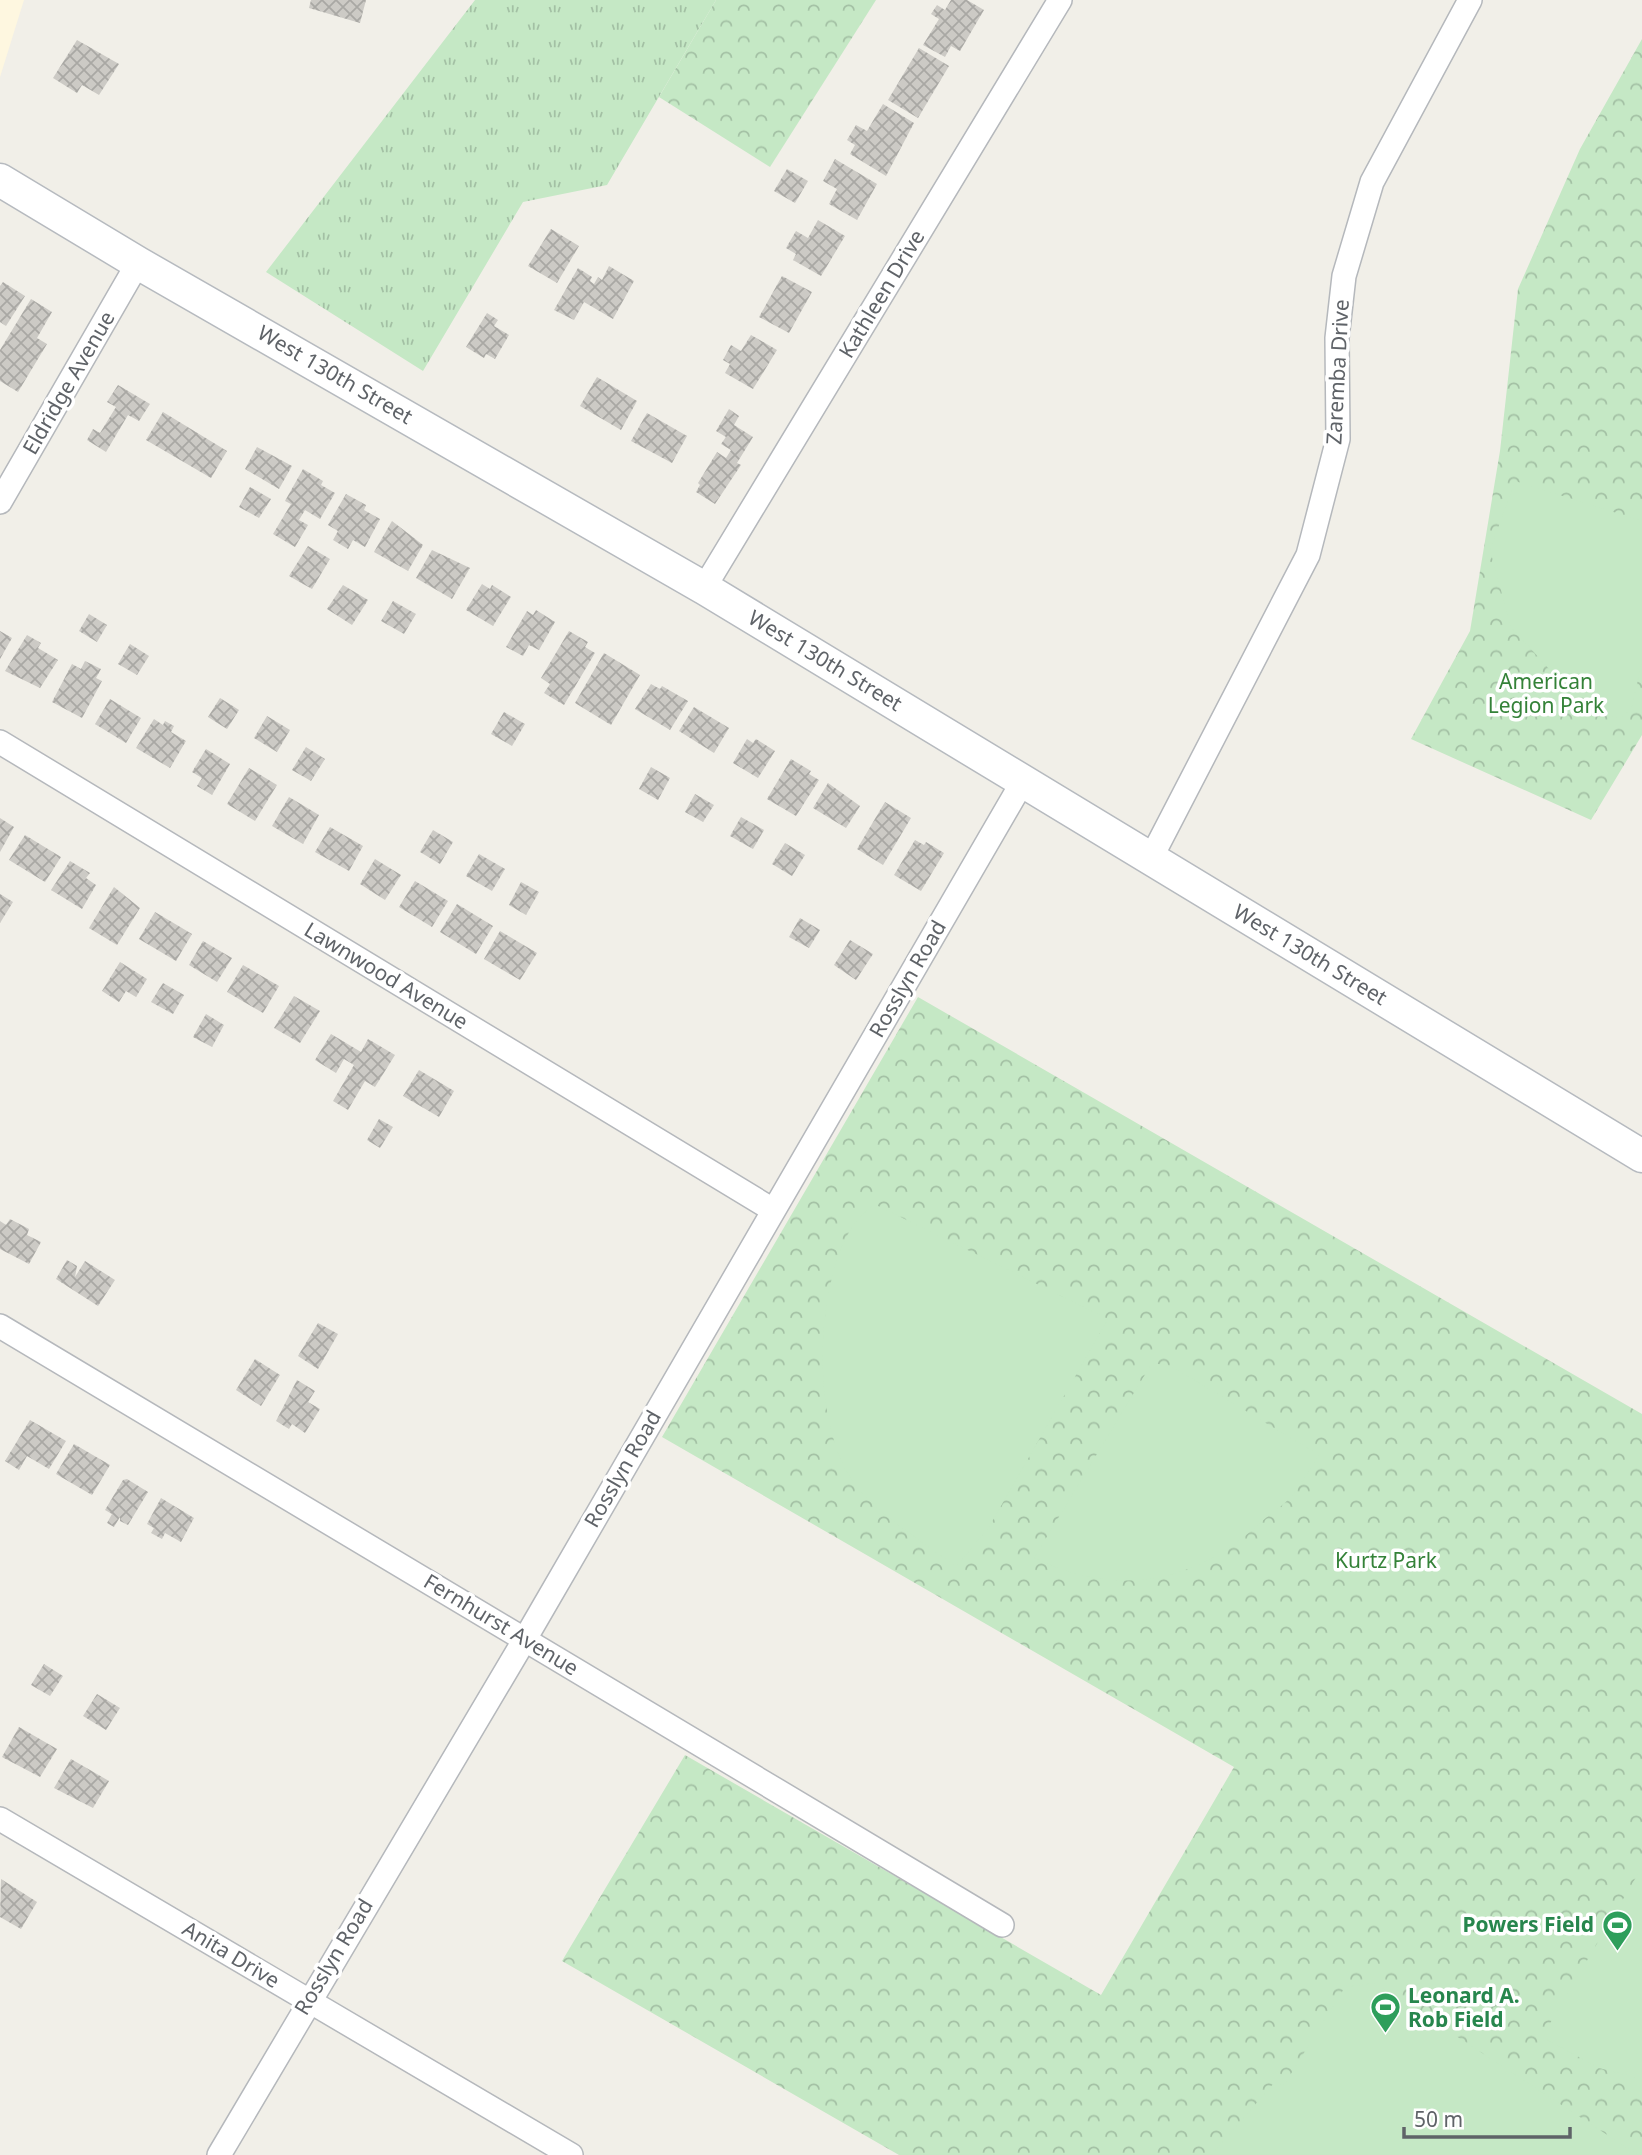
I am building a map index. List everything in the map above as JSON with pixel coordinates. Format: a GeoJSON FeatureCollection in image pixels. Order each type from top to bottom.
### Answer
{"type":"FeatureCollection","features":[{"type":"Feature","properties":{"kind":"main road","name":"West 130th Street"},"geometry":{"type":"LineString","coordinates":[[0,180],[138,263],[704,588],[1642,1156]]}},
{"type":"Feature","properties":{"kind":"street","name":"Kathleen Drive"},"geometry":{"type":"LineString","coordinates":[[704,588],[1060,0]]}},
{"type":"Feature","properties":{"kind":"street","name":"Zaremba Drive"},"geometry":{"type":"LineString","coordinates":[[1151,858],[1308,555],[1338,439],[1338,338],[1344,276],[1368,193],[1470,0]]}},
{"type":"Feature","properties":{"kind":"street","name":"Eldridge Avenue"},"geometry":{"type":"LineString","coordinates":[[0,502],[138,263]]}},
{"type":"Feature","properties":{"kind":"street","name":"Lawnwood Avenue"},"geometry":{"type":"LineString","coordinates":[[0,742],[773,1210]]}},
{"type":"Feature","properties":{"kind":"street","name":"Rosslyn Road"},"geometry":{"type":"LineString","coordinates":[[219,2155],[308,2000],[525,1639],[1023,781]]}},
{"type":"Feature","properties":{"kind":"street","name":"Fernhurst Avenue"},"geometry":{"type":"LineString","coordinates":[[0,1326],[1002,1925]]}},
{"type":"Feature","properties":{"kind":"street","name":"Anita Drive"},"geometry":{"type":"LineString","coordinates":[[0,1819],[571,2155]]}},
{"type":"Feature","properties":{"kind":"shaded area"},"geometry":{"type":"Polygon","coordinates":[[[0,0],[24,0],[0,77],[0,0]]]}},
{"type":"Feature","properties":{"kind":"green space"},"geometry":{"type":"Polygon","coordinates":[[[475,0],[716,0],[607,185],[523,202],[423,371],[266,272],[475,0]]]}},
{"type":"Feature","properties":{"kind":"green space"},"geometry":{"type":"Polygon","coordinates":[[[716,0],[876,0],[770,167],[659,97],[716,0]]]}},
{"type":"Feature","properties":{"kind":"green space","name":"American Legion Park"},"geometry":{"type":"Polygon","coordinates":[[[1642,39],[1642,735],[1591,820],[1411,739],[1470,631],[1500,451],[1518,289],[1580,149],[1642,39]]]}},
{"type":"Feature","properties":{"kind":"green space"},"geometry":{"type":"Polygon","coordinates":[[[1515,481],[1642,521],[1642,662],[1631,710],[1618,719],[1559,680],[1511,627],[1490,550],[1515,481]]]}},
{"type":"Feature","properties":{"kind":"green space","name":"Kurtz Park"},"geometry":{"type":"Polygon","coordinates":[[[918,997],[1642,1414],[1642,2155],[899,2155],[562,1961],[685,1755],[1101,1995],[1234,1767],[662,1437],[918,997]]]}},
{"type":"Feature","properties":{"kind":"green space"},"geometry":{"type":"Polygon","coordinates":[[[874,1204],[1108,1319],[989,1527],[956,1567],[897,1524],[864,1495],[846,1470],[833,1439],[826,1403],[823,1364],[824,1325],[830,1288],[839,1254],[852,1227],[874,1204]]]}},
{"type":"Feature","properties":{"kind":"green space"},"geometry":{"type":"Polygon","coordinates":[[[1152,1363],[1171,1366],[1319,1455],[1297,1489],[1282,1505],[1234,1544],[1181,1572],[1124,1580],[1094,1578],[1034,1558],[1152,1363]]]}},
{"type":"Feature","properties":{"kind":"green space","name":"Powers Field"},"geometry":{"type":"Polygon","coordinates":[[[1642,1867],[1642,2079],[1599,2068],[1542,2037],[1642,1867]]]}},
{"type":"Feature","properties":{"kind":"green space","name":"Leonard A. Rob Field"},"geometry":{"type":"Polygon","coordinates":[[[1375,1983],[1638,2155],[1211,2155],[1273,2084],[1284,2085],[1345,1987],[1375,1983]]]}},
{"type":"Feature","properties":{"kind":"building"},"geometry":{"type":"Polygon","coordinates":[[[311,0],[366,0],[360,23],[309,8],[311,0]]]}},
{"type":"Feature","properties":{"kind":"building"},"geometry":{"type":"Polygon","coordinates":[[[951,0],[967,0],[984,10],[960,51],[951,46],[945,57],[923,45],[939,19],[931,14],[937,5],[945,10],[951,0]]]}},
{"type":"Feature","properties":{"kind":"building"},"geometry":{"type":"Polygon","coordinates":[[[77,40],[119,64],[99,95],[82,85],[77,93],[53,78],[77,40]]]}},
{"type":"Feature","properties":{"kind":"building"},"geometry":{"type":"Polygon","coordinates":[[[919,48],[949,66],[918,118],[888,100],[919,48]]]}},
{"type":"Feature","properties":{"kind":"building"},"geometry":{"type":"Polygon","coordinates":[[[883,104],[914,123],[886,176],[850,154],[855,145],[847,140],[856,125],[867,131],[883,104]]]}},
{"type":"Feature","properties":{"kind":"building"},"geometry":{"type":"Polygon","coordinates":[[[835,159],[877,184],[857,220],[829,204],[837,189],[823,181],[835,159]]]}},
{"type":"Feature","properties":{"kind":"building"},"geometry":{"type":"Polygon","coordinates":[[[787,169],[808,181],[795,203],[774,191],[787,169]]]}},
{"type":"Feature","properties":{"kind":"building"},"geometry":{"type":"Polygon","coordinates":[[[818,220],[845,236],[821,276],[793,260],[796,254],[786,248],[796,231],[808,238],[818,220]]]}},
{"type":"Feature","properties":{"kind":"building"},"geometry":{"type":"Polygon","coordinates":[[[551,229],[579,246],[557,283],[528,266],[551,229]]]}},
{"type":"Feature","properties":{"kind":"building"},"geometry":{"type":"Polygon","coordinates":[[[609,266],[634,281],[613,319],[584,302],[574,320],[554,310],[578,268],[592,277],[590,281],[594,284],[598,277],[602,280],[609,266]]]}},
{"type":"Feature","properties":{"kind":"building"},"geometry":{"type":"Polygon","coordinates":[[[782,276],[812,292],[789,333],[759,317],[782,276]]]}},
{"type":"Feature","properties":{"kind":"building"},"geometry":{"type":"Polygon","coordinates":[[[3,282],[25,296],[6,326],[0,322],[0,286],[3,282]]]}},
{"type":"Feature","properties":{"kind":"building"},"geometry":{"type":"Polygon","coordinates":[[[31,299],[52,312],[37,338],[47,344],[18,392],[0,381],[0,350],[31,299]]]}},
{"type":"Feature","properties":{"kind":"building"},"geometry":{"type":"Polygon","coordinates":[[[487,313],[498,320],[494,326],[509,335],[495,359],[486,354],[484,358],[466,347],[487,313]]]}},
{"type":"Feature","properties":{"kind":"building"},"geometry":{"type":"Polygon","coordinates":[[[751,335],[777,350],[753,389],[725,373],[730,364],[723,360],[731,345],[741,351],[751,335]]]}},
{"type":"Feature","properties":{"kind":"building"},"geometry":{"type":"Polygon","coordinates":[[[597,377],[637,401],[621,430],[580,406],[597,377]]]}},
{"type":"Feature","properties":{"kind":"building"},"geometry":{"type":"Polygon","coordinates":[[[118,385],[150,404],[139,421],[128,415],[106,452],[87,440],[93,429],[100,433],[116,407],[107,402],[118,385]]]}},
{"type":"Feature","properties":{"kind":"building"},"geometry":{"type":"Polygon","coordinates":[[[729,409],[739,416],[734,425],[753,437],[737,463],[741,465],[715,504],[696,492],[700,485],[698,483],[717,452],[726,458],[731,450],[721,444],[726,437],[716,431],[729,409]]]}},
{"type":"Feature","properties":{"kind":"building"},"geometry":{"type":"Polygon","coordinates":[[[163,412],[227,451],[211,478],[146,440],[163,412]]]}},
{"type":"Feature","properties":{"kind":"building"},"geometry":{"type":"Polygon","coordinates":[[[647,413],[687,436],[672,463],[631,441],[647,413]]]}},
{"type":"Feature","properties":{"kind":"building"},"geometry":{"type":"Polygon","coordinates":[[[257,447],[292,466],[279,489],[245,469],[257,447]]]}},
{"type":"Feature","properties":{"kind":"building"},"geometry":{"type":"Polygon","coordinates":[[[303,469],[323,481],[321,485],[335,493],[320,519],[305,510],[299,520],[308,525],[295,547],[273,534],[291,504],[285,501],[303,469]]]}},
{"type":"Feature","properties":{"kind":"building"},"geometry":{"type":"Polygon","coordinates":[[[250,487],[271,499],[259,518],[239,507],[250,487]]]}},
{"type":"Feature","properties":{"kind":"building"},"geometry":{"type":"Polygon","coordinates":[[[346,494],[366,505],[364,510],[380,519],[365,547],[353,540],[348,549],[333,540],[338,531],[328,525],[346,494]]]}},
{"type":"Feature","properties":{"kind":"building"},"geometry":{"type":"Polygon","coordinates":[[[392,521],[423,545],[408,571],[374,552],[392,521]]]}},
{"type":"Feature","properties":{"kind":"building"},"geometry":{"type":"Polygon","coordinates":[[[308,546],[330,559],[312,589],[289,576],[308,546]]]}},
{"type":"Feature","properties":{"kind":"building"},"geometry":{"type":"Polygon","coordinates":[[[432,550],[470,568],[452,599],[416,578],[432,550]]]}},
{"type":"Feature","properties":{"kind":"building"},"geometry":{"type":"Polygon","coordinates":[[[482,584],[490,589],[492,585],[511,597],[493,626],[466,610],[482,584]]]}},
{"type":"Feature","properties":{"kind":"building"},"geometry":{"type":"Polygon","coordinates":[[[343,585],[368,600],[352,625],[327,609],[343,585]]]}},
{"type":"Feature","properties":{"kind":"building"},"geometry":{"type":"Polygon","coordinates":[[[393,601],[416,614],[404,634],[381,621],[393,601]]]}},
{"type":"Feature","properties":{"kind":"building"},"geometry":{"type":"Polygon","coordinates":[[[536,610],[555,622],[539,650],[529,645],[523,656],[506,647],[527,611],[533,615],[536,610]]]}},
{"type":"Feature","properties":{"kind":"building"},"geometry":{"type":"Polygon","coordinates":[[[89,614],[107,625],[97,642],[79,631],[89,614]]]}},
{"type":"Feature","properties":{"kind":"building"},"geometry":{"type":"Polygon","coordinates":[[[0,631],[12,638],[0,659],[0,631]]]}},
{"type":"Feature","properties":{"kind":"building"},"geometry":{"type":"Polygon","coordinates":[[[569,631],[588,642],[585,647],[595,653],[564,705],[544,693],[550,684],[541,678],[569,631]]]}},
{"type":"Feature","properties":{"kind":"building"},"geometry":{"type":"Polygon","coordinates":[[[27,635],[41,643],[38,648],[58,660],[40,688],[5,671],[27,635]]]}},
{"type":"Feature","properties":{"kind":"building"},"geometry":{"type":"Polygon","coordinates":[[[130,644],[149,656],[137,675],[118,664],[130,644]]]}},
{"type":"Feature","properties":{"kind":"building"},"geometry":{"type":"Polygon","coordinates":[[[604,653],[640,675],[611,725],[575,703],[604,653]]]}},
{"type":"Feature","properties":{"kind":"building"},"geometry":{"type":"Polygon","coordinates":[[[85,661],[101,669],[96,678],[102,681],[82,718],[52,702],[72,664],[81,669],[85,661]]]}},
{"type":"Feature","properties":{"kind":"building"},"geometry":{"type":"Polygon","coordinates":[[[651,684],[660,689],[662,686],[688,701],[670,730],[635,709],[651,684]]]}},
{"type":"Feature","properties":{"kind":"building"},"geometry":{"type":"Polygon","coordinates":[[[220,698],[239,710],[227,729],[208,717],[220,698]]]}},
{"type":"Feature","properties":{"kind":"building"},"geometry":{"type":"Polygon","coordinates":[[[110,699],[141,718],[126,743],[95,724],[110,699]]]}},
{"type":"Feature","properties":{"kind":"building"},"geometry":{"type":"Polygon","coordinates":[[[694,707],[729,728],[714,753],[679,731],[694,707]]]}},
{"type":"Feature","properties":{"kind":"building"},"geometry":{"type":"Polygon","coordinates":[[[504,712],[525,724],[512,746],[491,734],[504,712]]]}},
{"type":"Feature","properties":{"kind":"building"},"geometry":{"type":"Polygon","coordinates":[[[267,716],[290,730],[277,752],[254,738],[267,716]]]}},
{"type":"Feature","properties":{"kind":"building"},"geometry":{"type":"Polygon","coordinates":[[[154,719],[163,725],[165,721],[174,726],[171,732],[186,741],[170,768],[136,748],[154,719]]]}},
{"type":"Feature","properties":{"kind":"building"},"geometry":{"type":"Polygon","coordinates":[[[747,739],[753,743],[756,739],[775,751],[758,778],[733,763],[747,739]]]}},
{"type":"Feature","properties":{"kind":"building"},"geometry":{"type":"Polygon","coordinates":[[[306,747],[325,759],[311,781],[292,770],[306,747]]]}},
{"type":"Feature","properties":{"kind":"building"},"geometry":{"type":"Polygon","coordinates":[[[206,749],[230,764],[212,795],[197,786],[202,778],[192,772],[206,749]]]}},
{"type":"Feature","properties":{"kind":"building"},"geometry":{"type":"Polygon","coordinates":[[[791,759],[811,771],[809,774],[819,780],[796,816],[767,799],[791,759]]]}},
{"type":"Feature","properties":{"kind":"building"},"geometry":{"type":"Polygon","coordinates":[[[651,767],[670,778],[658,800],[639,789],[651,767]]]}},
{"type":"Feature","properties":{"kind":"building"},"geometry":{"type":"Polygon","coordinates":[[[249,768],[277,785],[255,821],[227,804],[249,768]]]}},
{"type":"Feature","properties":{"kind":"building"},"geometry":{"type":"Polygon","coordinates":[[[828,783],[860,806],[846,828],[813,808],[828,783]]]}},
{"type":"Feature","properties":{"kind":"building"},"geometry":{"type":"Polygon","coordinates":[[[695,794],[714,805],[703,822],[685,812],[695,794]]]}},
{"type":"Feature","properties":{"kind":"building"},"geometry":{"type":"Polygon","coordinates":[[[289,797],[319,815],[303,844],[272,826],[289,797]]]}},
{"type":"Feature","properties":{"kind":"building"},"geometry":{"type":"Polygon","coordinates":[[[885,802],[911,818],[883,865],[857,849],[885,802]]]}},
{"type":"Feature","properties":{"kind":"building"},"geometry":{"type":"Polygon","coordinates":[[[741,817],[764,830],[753,849],[730,836],[741,817]]]}},
{"type":"Feature","properties":{"kind":"building"},"geometry":{"type":"Polygon","coordinates":[[[0,818],[14,827],[0,852],[0,818]]]}},
{"type":"Feature","properties":{"kind":"building"},"geometry":{"type":"Polygon","coordinates":[[[330,827],[363,846],[349,871],[315,852],[330,827]]]}},
{"type":"Feature","properties":{"kind":"building"},"geometry":{"type":"Polygon","coordinates":[[[433,830],[453,842],[440,864],[420,852],[433,830]]]}},
{"type":"Feature","properties":{"kind":"building"},"geometry":{"type":"Polygon","coordinates":[[[25,835],[61,857],[45,882],[9,860],[25,835]]]}},
{"type":"Feature","properties":{"kind":"building"},"geometry":{"type":"Polygon","coordinates":[[[915,840],[924,845],[926,842],[944,853],[921,891],[894,875],[915,840]]]}},
{"type":"Feature","properties":{"kind":"building"},"geometry":{"type":"Polygon","coordinates":[[[785,843],[805,855],[792,876],[772,864],[785,843]]]}},
{"type":"Feature","properties":{"kind":"building"},"geometry":{"type":"Polygon","coordinates":[[[479,854],[505,869],[492,891],[466,876],[479,854]]]}},
{"type":"Feature","properties":{"kind":"building"},"geometry":{"type":"Polygon","coordinates":[[[375,859],[401,875],[385,900],[360,884],[375,859]]]}},
{"type":"Feature","properties":{"kind":"building"},"geometry":{"type":"Polygon","coordinates":[[[70,861],[90,873],[86,878],[96,885],[82,909],[51,890],[70,861]]]}},
{"type":"Feature","properties":{"kind":"building"},"geometry":{"type":"Polygon","coordinates":[[[415,881],[448,901],[432,927],[399,907],[415,881]]]}},
{"type":"Feature","properties":{"kind":"building"},"geometry":{"type":"Polygon","coordinates":[[[521,882],[539,892],[526,915],[509,905],[521,882]]]}},
{"type":"Feature","properties":{"kind":"building"},"geometry":{"type":"Polygon","coordinates":[[[114,887],[140,908],[117,945],[89,928],[114,887]]]}},
{"type":"Feature","properties":{"kind":"building"},"geometry":{"type":"Polygon","coordinates":[[[0,894],[13,902],[0,923],[0,894]]]}},
{"type":"Feature","properties":{"kind":"building"},"geometry":{"type":"Polygon","coordinates":[[[457,904],[493,926],[476,954],[440,932],[457,904]]]}},
{"type":"Feature","properties":{"kind":"building"},"geometry":{"type":"Polygon","coordinates":[[[155,912],[192,934],[176,961],[139,939],[155,912]]]}},
{"type":"Feature","properties":{"kind":"building"},"geometry":{"type":"Polygon","coordinates":[[[800,918],[820,930],[809,948],[789,937],[800,918]]]}},
{"type":"Feature","properties":{"kind":"building"},"geometry":{"type":"Polygon","coordinates":[[[500,931],[537,953],[520,980],[484,959],[500,931]]]}},
{"type":"Feature","properties":{"kind":"building"},"geometry":{"type":"Polygon","coordinates":[[[850,940],[873,954],[856,980],[834,965],[850,940]]]}},
{"type":"Feature","properties":{"kind":"building"},"geometry":{"type":"Polygon","coordinates":[[[203,941],[232,958],[217,982],[189,965],[203,941]]]}},
{"type":"Feature","properties":{"kind":"building"},"geometry":{"type":"Polygon","coordinates":[[[120,962],[147,979],[136,997],[126,991],[119,1002],[102,991],[120,962]]]}},
{"type":"Feature","properties":{"kind":"building"},"geometry":{"type":"Polygon","coordinates":[[[243,965],[279,986],[263,1013],[227,992],[243,965]]]}},
{"type":"Feature","properties":{"kind":"building"},"geometry":{"type":"Polygon","coordinates":[[[163,983],[184,995],[173,1014],[151,1002],[163,983]]]}},
{"type":"Feature","properties":{"kind":"building"},"geometry":{"type":"Polygon","coordinates":[[[294,996],[320,1011],[300,1043],[274,1028],[294,996]]]}},
{"type":"Feature","properties":{"kind":"building"},"geometry":{"type":"Polygon","coordinates":[[[206,1014],[224,1025],[212,1047],[193,1037],[206,1014]]]}},
{"type":"Feature","properties":{"kind":"building"},"geometry":{"type":"Polygon","coordinates":[[[331,1034],[361,1052],[368,1039],[395,1055],[375,1087],[365,1081],[348,1110],[333,1101],[354,1065],[344,1059],[336,1073],[315,1060],[331,1034]]]}},
{"type":"Feature","properties":{"kind":"building"},"geometry":{"type":"Polygon","coordinates":[[[419,1070],[454,1091],[439,1117],[403,1096],[419,1070]]]}},
{"type":"Feature","properties":{"kind":"building"},"geometry":{"type":"Polygon","coordinates":[[[379,1119],[393,1127],[380,1148],[367,1140],[379,1119]]]}},
{"type":"Feature","properties":{"kind":"building"},"geometry":{"type":"Polygon","coordinates":[[[10,1219],[29,1229],[27,1235],[41,1242],[29,1264],[0,1249],[0,1221],[6,1225],[10,1219]]]}},
{"type":"Feature","properties":{"kind":"building"},"geometry":{"type":"Polygon","coordinates":[[[67,1260],[77,1266],[75,1277],[85,1261],[115,1280],[98,1306],[56,1279],[67,1260]]]}},
{"type":"Feature","properties":{"kind":"building"},"geometry":{"type":"Polygon","coordinates":[[[318,1323],[338,1334],[318,1369],[298,1356],[318,1323]]]}},
{"type":"Feature","properties":{"kind":"building"},"geometry":{"type":"Polygon","coordinates":[[[255,1359],[280,1375],[261,1406],[236,1390],[255,1359]]]}},
{"type":"Feature","properties":{"kind":"building"},"geometry":{"type":"Polygon","coordinates":[[[297,1380],[315,1391],[308,1402],[320,1409],[305,1433],[292,1424],[289,1429],[276,1421],[297,1380]]]}},
{"type":"Feature","properties":{"kind":"building"},"geometry":{"type":"Polygon","coordinates":[[[30,1420],[66,1441],[49,1469],[27,1456],[19,1470],[5,1461],[30,1420]]]}},
{"type":"Feature","properties":{"kind":"building"},"geometry":{"type":"Polygon","coordinates":[[[74,1444],[110,1465],[92,1495],[56,1474],[74,1444]]]}},
{"type":"Feature","properties":{"kind":"building"},"geometry":{"type":"Polygon","coordinates":[[[127,1479],[148,1492],[128,1525],[120,1521],[120,1517],[114,1527],[107,1523],[112,1514],[105,1510],[123,1480],[127,1479]]]}},
{"type":"Feature","properties":{"kind":"building"},"geometry":{"type":"Polygon","coordinates":[[[161,1498],[194,1518],[181,1542],[165,1533],[162,1539],[151,1533],[154,1528],[147,1524],[161,1498]]]}},
{"type":"Feature","properties":{"kind":"building"},"geometry":{"type":"Polygon","coordinates":[[[44,1664],[63,1676],[50,1696],[31,1685],[44,1664]]]}},
{"type":"Feature","properties":{"kind":"building"},"geometry":{"type":"Polygon","coordinates":[[[97,1694],[120,1708],[106,1730],[83,1716],[97,1694]]]}},
{"type":"Feature","properties":{"kind":"building"},"geometry":{"type":"Polygon","coordinates":[[[19,1727],[57,1749],[40,1777],[2,1757],[19,1727]]]}},
{"type":"Feature","properties":{"kind":"building"},"geometry":{"type":"Polygon","coordinates":[[[71,1759],[109,1781],[93,1808],[54,1788],[71,1759]]]}},
{"type":"Feature","properties":{"kind":"building"},"geometry":{"type":"Polygon","coordinates":[[[1,1879],[37,1902],[21,1929],[0,1917],[1,1879]]]}},
{"type":"Feature","properties":{"kind":"place","name":"Powers Field"},"geometry":{"type":"Point","coordinates":[1617,1952]}},
{"type":"Feature","properties":{"kind":"place","name":"Leonard A. Rob Field"},"geometry":{"type":"Point","coordinates":[1385,2035]}}]}
